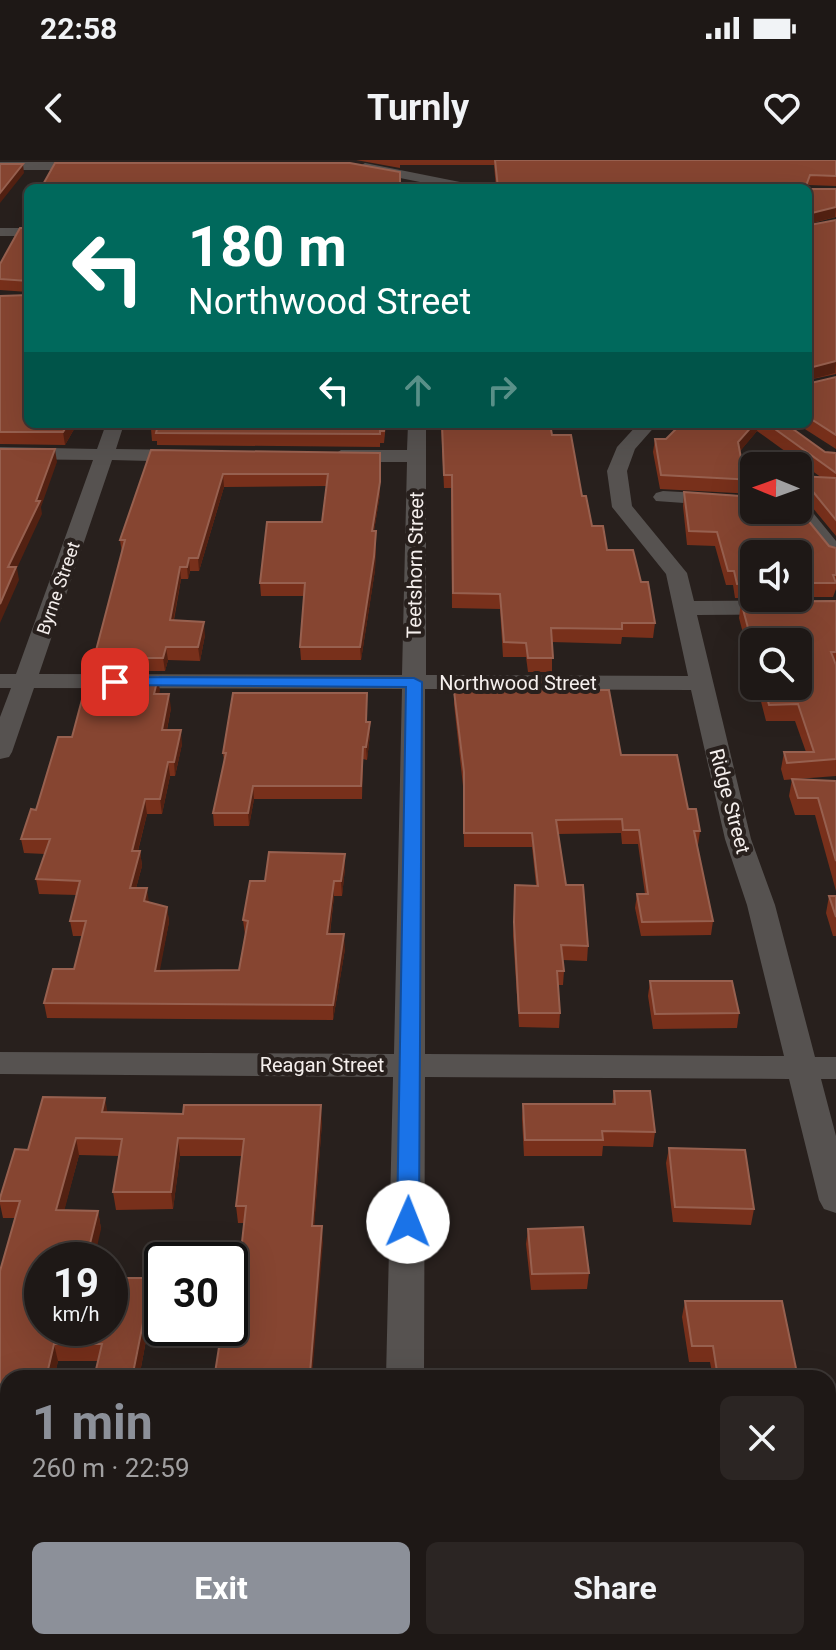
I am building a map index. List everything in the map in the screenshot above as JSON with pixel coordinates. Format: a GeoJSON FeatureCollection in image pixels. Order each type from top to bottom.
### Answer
{"type":"FeatureCollection","features":[{"type":"Feature","properties":{"kind":"street"},"geometry":{"type":"LineString","coordinates":[[0,166],[103,166]]}},
{"type":"Feature","properties":{"kind":"street"},"geometry":{"type":"LineString","coordinates":[[351,166],[448,184]]}},
{"type":"Feature","properties":{"kind":"street"},"geometry":{"type":"LineString","coordinates":[[0,232],[24,232]]}},
{"type":"Feature","properties":{"kind":"street","name":"Byrne Street"},"geometry":{"type":"LineString","coordinates":[[0,752],[114,428]]}},
{"type":"Feature","properties":{"kind":"street","name":"Teetshorn Street"},"geometry":{"type":"LineString","coordinates":[[405,1370],[417,428]]}},
{"type":"Feature","properties":{"kind":"street","name":"Ridge Street"},"geometry":{"type":"LineString","coordinates":[[644,428],[626,447],[617,471],[622,507],[676,573],[699,683],[738,839],[761,905],[836,1200]]}},
{"type":"Feature","properties":{"kind":"street"},"geometry":{"type":"LineString","coordinates":[[806,442],[834,459]]}},
{"type":"Feature","properties":{"kind":"street"},"geometry":{"type":"LineString","coordinates":[[0,453],[204,456]]}},
{"type":"Feature","properties":{"kind":"street"},"geometry":{"type":"LineString","coordinates":[[325,456],[417,456]]}},
{"type":"Feature","properties":{"kind":"street"},"geometry":{"type":"LineString","coordinates":[[812,463],[834,459]]}},
{"type":"Feature","properties":{"kind":"street"},"geometry":{"type":"LineString","coordinates":[[663,497],[740,501]]}},
{"type":"Feature","properties":{"kind":"street"},"geometry":{"type":"LineString","coordinates":[[812,524],[836,554]]}},
{"type":"Feature","properties":{"kind":"street"},"geometry":{"type":"LineString","coordinates":[[684,608],[836,607]]}},
{"type":"Feature","properties":{"kind":"street","name":"Northwood Street"},"geometry":{"type":"LineString","coordinates":[[0,681],[699,683]]}},
{"type":"Feature","properties":{"kind":"street","name":"Reagan Street"},"geometry":{"type":"LineString","coordinates":[[0,1063],[836,1068]]}},
{"type":"Feature","properties":{"kind":"building"},"geometry":{"type":"Polygon","coordinates":[[[495,160],[836,160],[836,176],[810,175],[807,184],[498,184],[495,160]]]}},
{"type":"Feature","properties":{"kind":"building"},"geometry":{"type":"Polygon","coordinates":[[[55,163],[350,163],[400,172],[400,184],[43,184],[55,163]]]}},
{"type":"Feature","properties":{"kind":"building"},"geometry":{"type":"Polygon","coordinates":[[[0,164],[23,164],[0,193],[0,164]]]}},
{"type":"Feature","properties":{"kind":"building"},"geometry":{"type":"Polygon","coordinates":[[[812,189],[836,189],[836,207],[812,213],[812,189]]]}},
{"type":"Feature","properties":{"kind":"building"},"geometry":{"type":"Polygon","coordinates":[[[836,220],[836,361],[812,367],[812,225],[836,220]]]}},
{"type":"Feature","properties":{"kind":"building"},"geometry":{"type":"Polygon","coordinates":[[[20,228],[24,228],[24,281],[0,279],[0,264],[20,228]]]}},
{"type":"Feature","properties":{"kind":"building"},"geometry":{"type":"Polygon","coordinates":[[[24,295],[24,428],[66,428],[63,432],[0,432],[0,296],[24,295]]]}},
{"type":"Feature","properties":{"kind":"building"},"geometry":{"type":"Polygon","coordinates":[[[836,377],[836,435],[812,420],[812,383],[836,377]]]}},
{"type":"Feature","properties":{"kind":"building"},"geometry":{"type":"Polygon","coordinates":[[[384,428],[380,434],[156,433],[157,429],[151,429],[384,428]]]}},
{"type":"Feature","properties":{"kind":"building"},"geometry":{"type":"Polygon","coordinates":[[[442,428],[551,428],[552,435],[571,435],[582,496],[586,496],[592,526],[603,526],[607,550],[633,550],[641,582],[648,582],[655,623],[622,623],[622,629],[551,628],[553,658],[528,658],[526,643],[504,642],[500,594],[453,593],[452,475],[444,475],[442,428]]]}},
{"type":"Feature","properties":{"kind":"building"},"geometry":{"type":"Polygon","coordinates":[[[677,428],[750,428],[738,442],[740,479],[661,475],[655,439],[666,439],[677,428]]]}},
{"type":"Feature","properties":{"kind":"building"},"geometry":{"type":"Polygon","coordinates":[[[774,428],[792,428],[825,452],[836,453],[836,473],[812,456],[812,452],[807,452],[774,428]]]}},
{"type":"Feature","properties":{"kind":"building"},"geometry":{"type":"Polygon","coordinates":[[[0,449],[55,449],[36,501],[40,501],[8,567],[16,567],[0,604],[0,449]]]}},
{"type":"Feature","properties":{"kind":"building"},"geometry":{"type":"Polygon","coordinates":[[[151,450],[380,453],[380,482],[372,531],[376,531],[374,557],[360,647],[300,647],[305,583],[260,583],[267,522],[322,522],[328,474],[223,474],[198,558],[189,558],[187,567],[180,567],[170,620],[204,622],[198,647],[166,647],[163,658],[94,658],[125,540],[120,540],[151,450]]]}},
{"type":"Feature","properties":{"kind":"building"},"geometry":{"type":"Polygon","coordinates":[[[812,477],[836,478],[836,520],[812,490],[812,477]]]}},
{"type":"Feature","properties":{"kind":"building"},"geometry":{"type":"Polygon","coordinates":[[[684,492],[740,496],[740,524],[811,524],[829,546],[836,548],[836,575],[833,575],[836,583],[812,583],[812,540],[740,540],[740,584],[737,584],[734,571],[728,571],[717,532],[689,531],[684,492]]]}},
{"type":"Feature","properties":{"kind":"building"},"geometry":{"type":"Polygon","coordinates":[[[812,601],[836,601],[836,652],[831,652],[836,665],[836,759],[787,763],[784,752],[814,752],[798,704],[769,705],[768,700],[812,700],[812,628],[748,628],[744,612],[812,612],[812,601]]]}},
{"type":"Feature","properties":{"kind":"building"},"geometry":{"type":"Polygon","coordinates":[[[88,677],[158,677],[154,694],[169,694],[162,730],[181,730],[174,762],[168,762],[160,799],[145,799],[132,851],[140,851],[130,888],[147,888],[144,901],[167,907],[155,971],[239,970],[248,921],[243,920],[250,881],[265,881],[269,852],[345,854],[341,881],[334,881],[327,934],[344,934],[333,1005],[44,1003],[53,969],[74,969],[86,921],[70,921],[80,881],[36,879],[50,839],[21,839],[31,809],[36,810],[58,737],[72,737],[88,677]]]}},
{"type":"Feature","properties":{"kind":"building"},"geometry":{"type":"Polygon","coordinates":[[[531,679],[555,679],[555,685],[562,685],[562,690],[609,690],[621,755],[677,755],[688,809],[696,809],[700,831],[694,831],[713,921],[642,922],[637,894],[648,894],[639,830],[623,830],[622,819],[556,820],[566,885],[583,885],[588,946],[561,945],[564,971],[557,971],[560,1013],[519,1013],[515,885],[538,886],[532,833],[464,833],[464,772],[454,691],[533,691],[531,679]]]}},
{"type":"Feature","properties":{"kind":"building"},"geometry":{"type":"Polygon","coordinates":[[[233,693],[367,693],[366,722],[370,722],[366,747],[363,747],[361,786],[253,786],[248,813],[213,813],[226,753],[223,753],[233,693]]]}},
{"type":"Feature","properties":{"kind":"building"},"geometry":{"type":"Polygon","coordinates":[[[792,779],[836,781],[836,861],[818,798],[798,798],[792,779]]]}},
{"type":"Feature","properties":{"kind":"building"},"geometry":{"type":"Polygon","coordinates":[[[829,896],[836,896],[836,917],[829,896]]]}},
{"type":"Feature","properties":{"kind":"building"},"geometry":{"type":"Polygon","coordinates":[[[650,981],[732,981],[739,1013],[655,1014],[650,981]]]}},
{"type":"Feature","properties":{"kind":"building"},"geometry":{"type":"Polygon","coordinates":[[[614,1091],[650,1091],[655,1132],[602,1131],[603,1140],[525,1140],[523,1104],[615,1104],[614,1091]]]}},
{"type":"Feature","properties":{"kind":"building"},"geometry":{"type":"Polygon","coordinates":[[[43,1097],[105,1098],[102,1112],[183,1114],[184,1105],[321,1105],[312,1226],[322,1226],[310,1370],[215,1370],[219,1346],[248,1346],[248,1242],[242,1242],[246,1206],[236,1206],[244,1139],[178,1138],[171,1192],[113,1192],[122,1139],[76,1138],[56,1210],[98,1211],[90,1242],[24,1242],[24,1346],[54,1346],[48,1370],[0,1370],[0,1271],[20,1201],[0,1201],[15,1149],[28,1150],[43,1097]]]}},
{"type":"Feature","properties":{"kind":"building"},"geometry":{"type":"Polygon","coordinates":[[[669,1148],[745,1150],[754,1209],[675,1207],[669,1148]]]}},
{"type":"Feature","properties":{"kind":"building"},"geometry":{"type":"Polygon","coordinates":[[[583,1227],[589,1273],[532,1274],[528,1229],[583,1227]]]}},
{"type":"Feature","properties":{"kind":"building"},"geometry":{"type":"Polygon","coordinates":[[[128,1278],[144,1278],[144,1318],[134,1370],[96,1370],[102,1346],[128,1346],[128,1278]]]}},
{"type":"Feature","properties":{"kind":"building"},"geometry":{"type":"Polygon","coordinates":[[[685,1301],[782,1301],[796,1370],[717,1370],[713,1346],[692,1346],[685,1301]]]}},
{"type":"Feature","properties":{"kind":"route"},"geometry":{"type":"LineString","coordinates":[[115,682],[414,682],[408,1222]]}}]}
